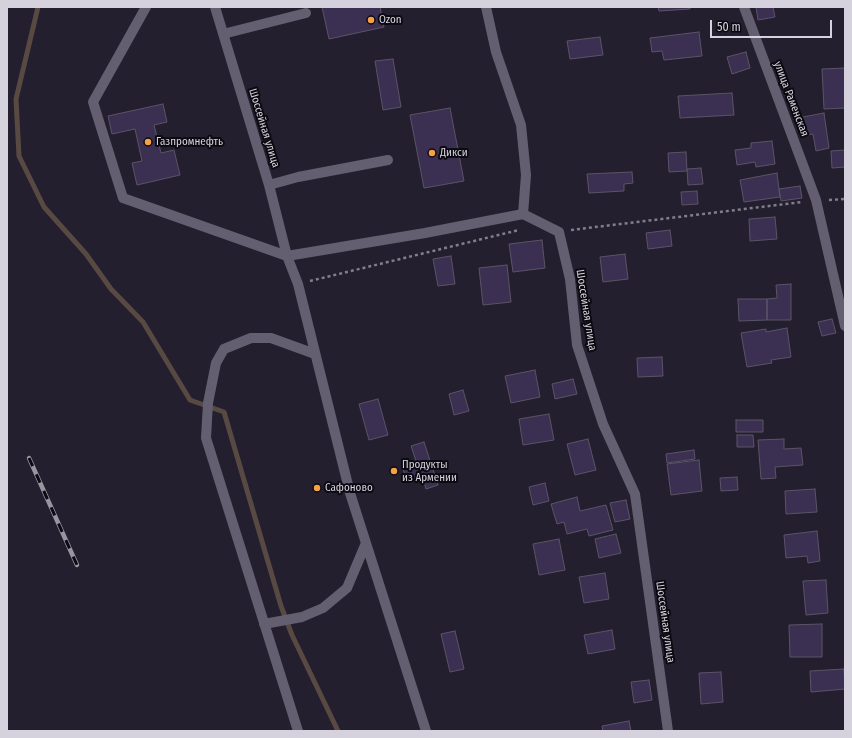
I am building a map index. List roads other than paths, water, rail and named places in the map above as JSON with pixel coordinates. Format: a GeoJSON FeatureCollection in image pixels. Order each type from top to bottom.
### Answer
{"type":"FeatureCollection","features":[{"type":"Feature","properties":{"kind":"street"},"geometry":{"type":"LineString","coordinates":[[146,7],[94,102],[123,198],[287,256],[425,233],[523,214],[526,174],[521,125],[496,52],[486,7]]}},
{"type":"Feature","properties":{"kind":"street","name":"Шоссейная улица"},"geometry":{"type":"LineString","coordinates":[[215,7],[269,185],[287,256],[298,284],[350,493],[426,731]]}},
{"type":"Feature","properties":{"kind":"street","name":"улица Раменская"},"geometry":{"type":"LineString","coordinates":[[744,7],[816,200],[845,326]]}},
{"type":"Feature","properties":{"kind":"street"},"geometry":{"type":"LineString","coordinates":[[223,34],[306,13]]}},
{"type":"Feature","properties":{"kind":"street"},"geometry":{"type":"LineString","coordinates":[[269,185],[298,177],[388,160]]}},
{"type":"Feature","properties":{"kind":"street","name":"Шоссейная улица"},"geometry":{"type":"LineString","coordinates":[[523,214],[559,232],[570,279],[577,345],[603,424],[635,494],[668,731]]}},
{"type":"Feature","properties":{"kind":"street"},"geometry":{"type":"LineString","coordinates":[[298,731],[206,438],[208,404],[214,370],[216,363],[224,349],[251,338],[271,338],[315,354]]}},
{"type":"Feature","properties":{"kind":"street"},"geometry":{"type":"LineString","coordinates":[[264,624],[302,617],[323,608],[347,588],[366,543]]}},
{"type":"Feature","properties":{"kind":"waterway"},"geometry":{"type":"LineString","coordinates":[[38,7],[16,99],[19,156],[44,207],[86,254],[111,289],[143,322],[190,400],[224,412],[281,606],[292,635],[338,731]]}},
{"type":"Feature","properties":{"kind":"railway"},"geometry":{"type":"LineString","coordinates":[[29,458],[77,565]]}},
{"type":"Feature","properties":{"kind":"place","name":"Ozon"},"geometry":{"type":"Point","coordinates":[371,20]}},
{"type":"Feature","properties":{"kind":"place","name":"Газпромнефть"},"geometry":{"type":"Point","coordinates":[148,142]}},
{"type":"Feature","properties":{"kind":"place","name":"Дикси"},"geometry":{"type":"Point","coordinates":[432,153]}},
{"type":"Feature","properties":{"kind":"place","name":"Продукты из Армении"},"geometry":{"type":"Point","coordinates":[394,471]}},
{"type":"Feature","properties":{"kind":"place","name":"Сафоново"},"geometry":{"type":"Point","coordinates":[317,488]}}]}
